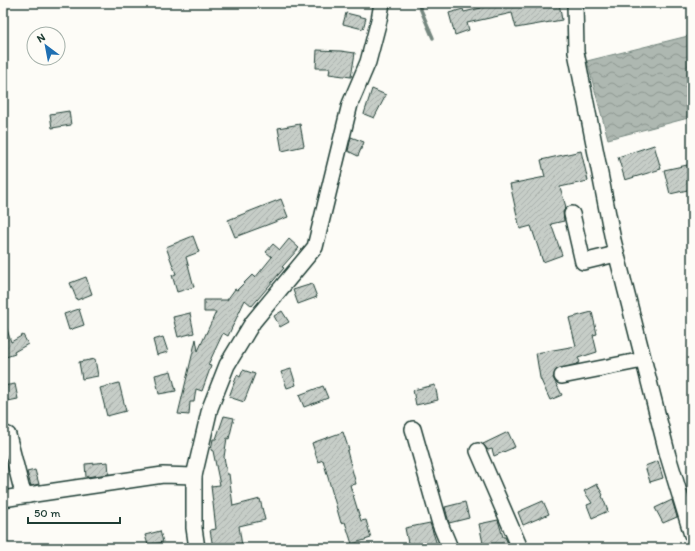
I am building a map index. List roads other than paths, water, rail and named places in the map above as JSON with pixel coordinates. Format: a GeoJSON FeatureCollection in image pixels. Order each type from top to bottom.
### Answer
{"type":"FeatureCollection","features":[{"type":"Feature","properties":{"kind":"street"},"geometry":{"type":"LineString","coordinates":[[197,548],[194,528],[194,476],[210,408],[227,364],[253,322],[315,247],[350,104],[368,62],[382,3]]}},
{"type":"Feature","properties":{"kind":"street"},"geometry":{"type":"LineString","coordinates":[[575,3],[576,52],[593,162],[668,456],[692,535]]}},
{"type":"Feature","properties":{"kind":"street"},"geometry":{"type":"LineString","coordinates":[[572,214],[583,262],[616,254]]}},
{"type":"Feature","properties":{"kind":"street"},"geometry":{"type":"LineString","coordinates":[[562,376],[643,360]]}},
{"type":"Feature","properties":{"kind":"street"},"geometry":{"type":"LineString","coordinates":[[413,429],[440,524],[450,548]]}},
{"type":"Feature","properties":{"kind":"street"},"geometry":{"type":"LineString","coordinates":[[3,433],[8,435],[22,490],[28,495]]}},
{"type":"Feature","properties":{"kind":"street"},"geometry":{"type":"LineString","coordinates":[[478,451],[520,548]]}},
{"type":"Feature","properties":{"kind":"street"},"geometry":{"type":"LineString","coordinates":[[3,499],[163,475],[194,476]]}},
{"type":"Feature","properties":{"kind":"water"},"geometry":{"type":"Polygon","coordinates":[[[692,35],[692,117],[608,139],[587,61],[692,35]]]}},
{"type":"Feature","properties":{"kind":"waterway"},"geometry":{"type":"LineString","coordinates":[[418,3],[433,38]]}}]}
